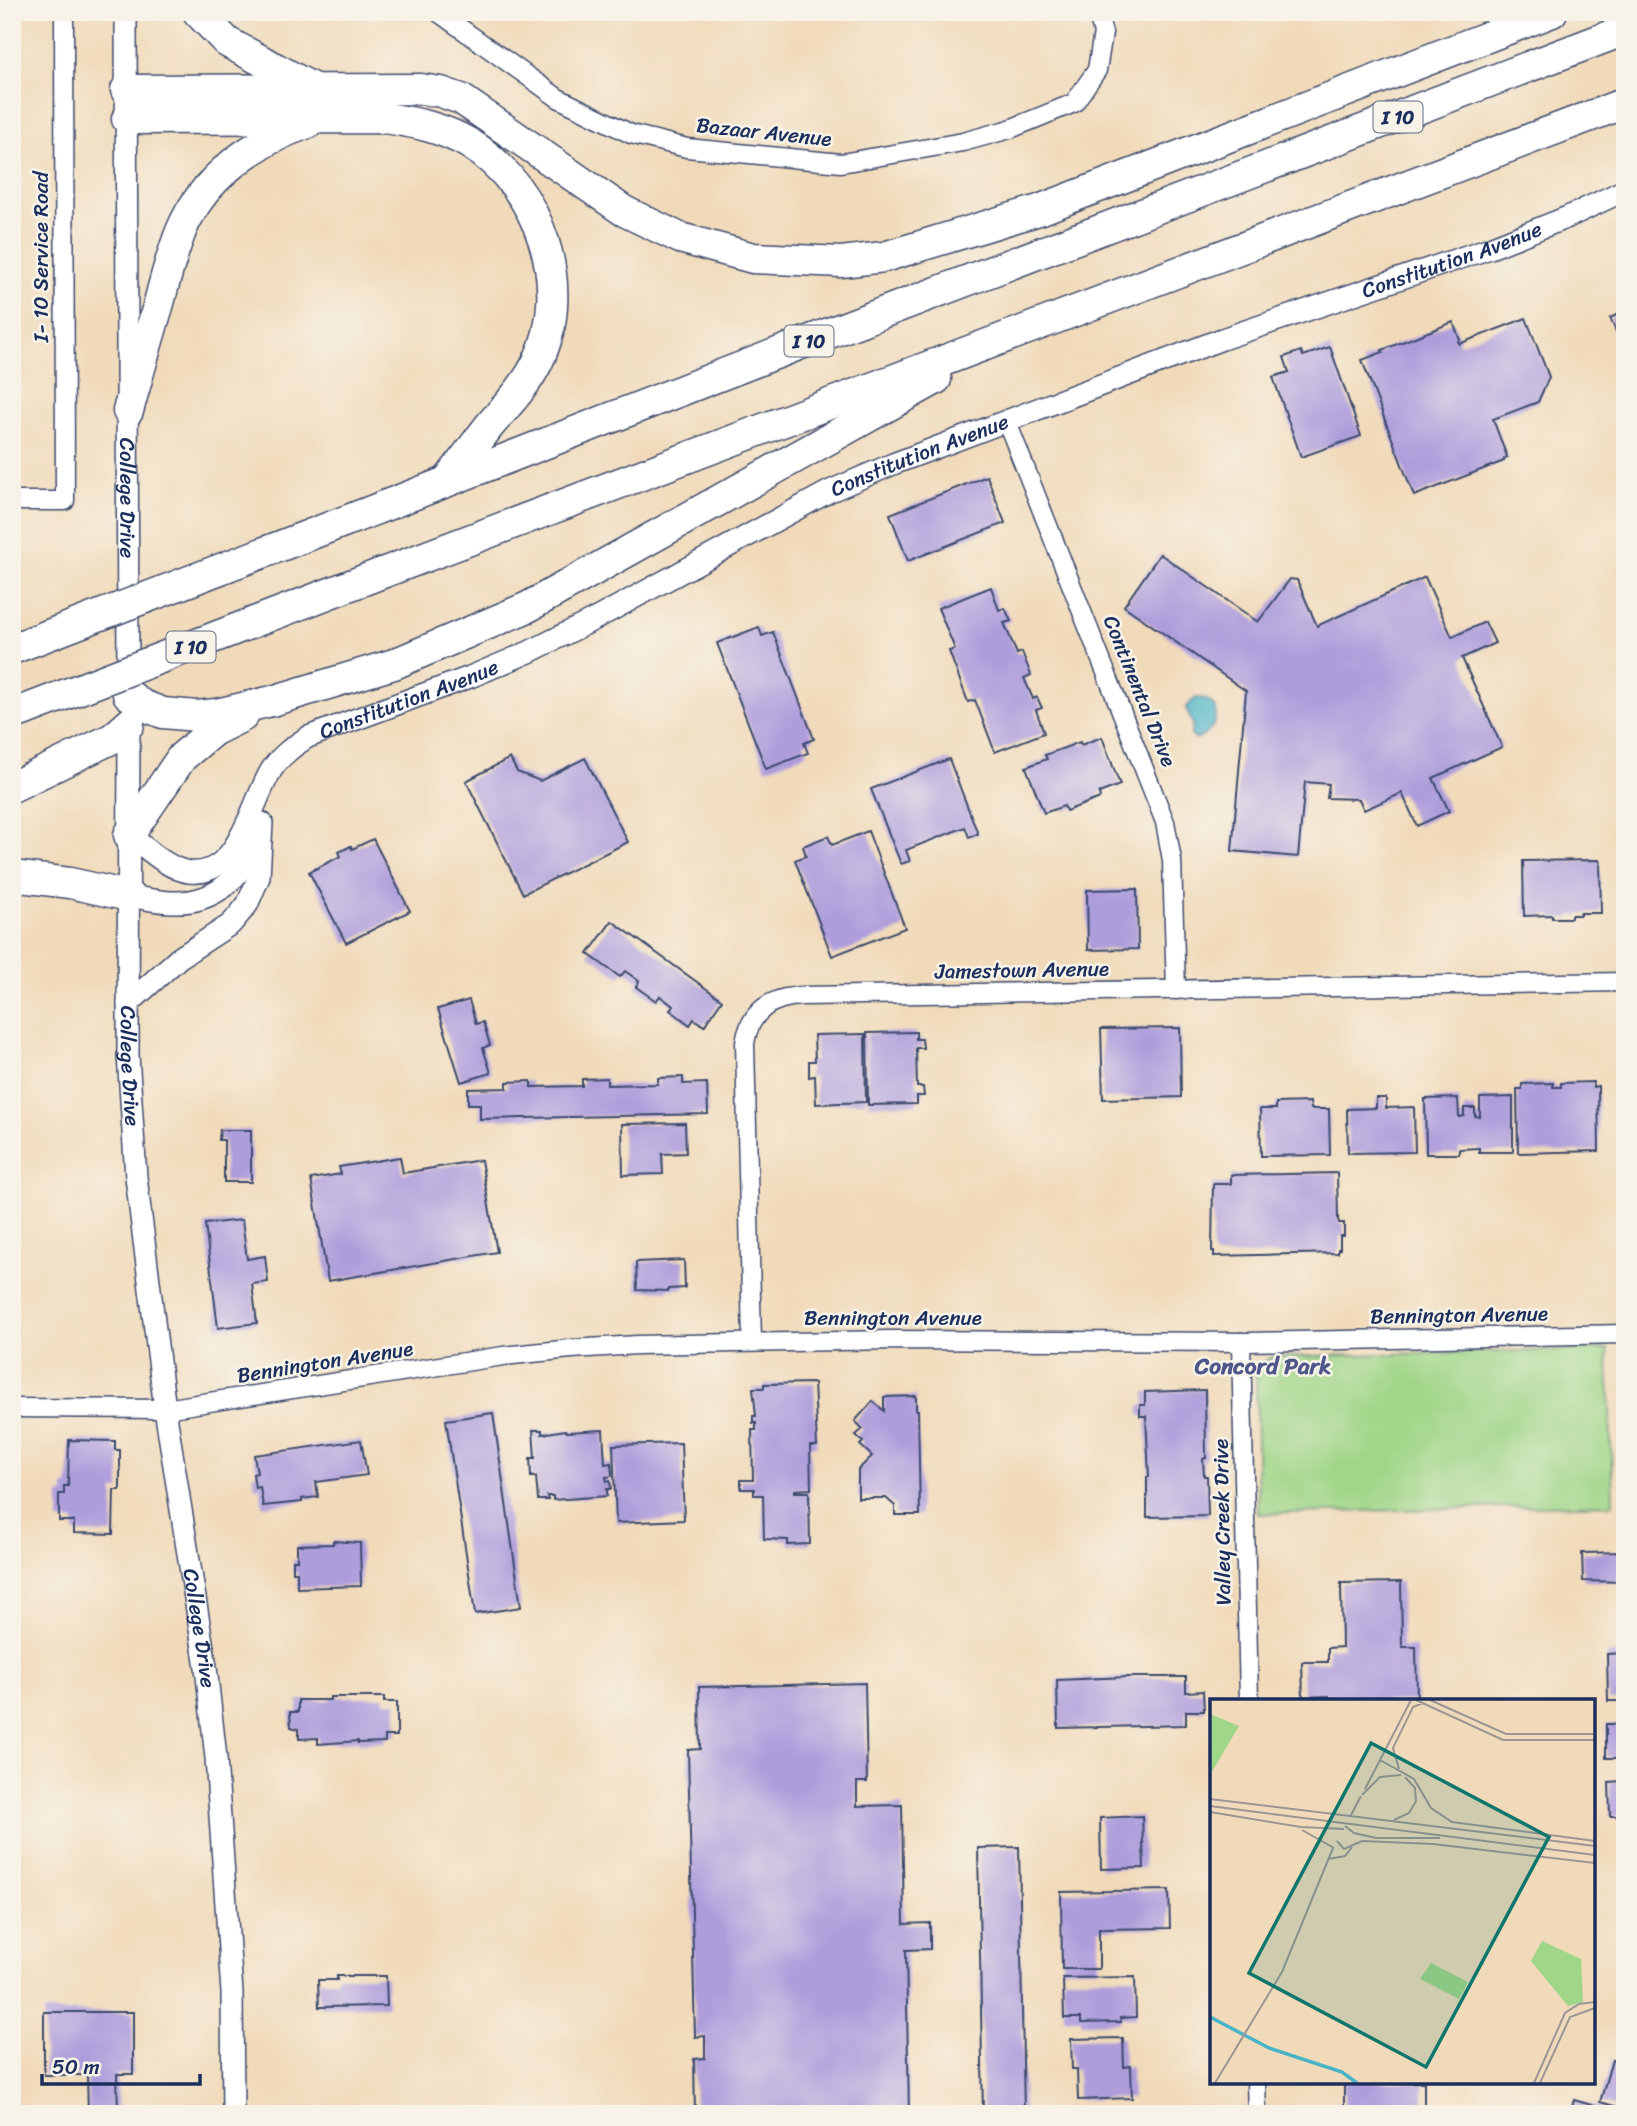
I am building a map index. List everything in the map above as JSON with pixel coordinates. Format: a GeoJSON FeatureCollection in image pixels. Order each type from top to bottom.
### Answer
{"type":"FeatureCollection","features":[{"type":"Feature","properties":{"kind":"highway"},"geometry":{"type":"LineString","coordinates":[[198,12],[227,42],[316,90]]}},
{"type":"Feature","properties":{"kind":"highway"},"geometry":{"type":"LineString","coordinates":[[127,104],[316,90],[421,89],[441,92],[461,99],[624,211],[680,238],[753,258],[841,262],[884,257],[1039,210],[1552,12]]}},
{"type":"Feature","properties":{"kind":"highway","name":"I 10"},"geometry":{"type":"LineString","coordinates":[[12,649],[811,340],[1625,30]]}},
{"type":"Feature","properties":{"kind":"highway","name":"I 10"},"geometry":{"type":"LineString","coordinates":[[12,715],[1625,103]]}},
{"type":"Feature","properties":{"kind":"highway"},"geometry":{"type":"LineString","coordinates":[[127,104],[411,121],[453,135],[490,158],[504,171],[523,196],[539,228],[552,290],[551,313],[539,359],[513,401],[492,423],[447,481]]}},
{"type":"Feature","properties":{"kind":"highway"},"geometry":{"type":"LineString","coordinates":[[128,411],[168,268],[181,229],[193,208],[226,168],[248,151],[283,132],[332,117]]}},
{"type":"Feature","properties":{"kind":"highway"},"geometry":{"type":"LineString","coordinates":[[128,694],[153,710],[181,715],[216,714],[272,701],[394,664],[528,607],[1018,332]]}},
{"type":"Feature","properties":{"kind":"highway"},"geometry":{"type":"LineString","coordinates":[[129,835],[183,757],[213,732],[272,701]]}},
{"type":"Feature","properties":{"kind":"highway"},"geometry":{"type":"LineString","coordinates":[[12,787],[113,737],[129,724]]}},
{"type":"Feature","properties":{"kind":"highway"},"geometry":{"type":"LineString","coordinates":[[12,876],[70,883],[129,896]]}},
{"type":"Feature","properties":{"kind":"street","name":"I- 10 Service Road"},"geometry":{"type":"LineString","coordinates":[[12,502],[65,501],[64,12]]}},
{"type":"Feature","properties":{"kind":"street","name":"College Drive"},"geometry":{"type":"LineString","coordinates":[[126,12],[129,1069],[140,1223],[165,1409],[206,1667],[216,1758],[232,1993],[233,2114]]}},
{"type":"Feature","properties":{"kind":"street","name":"Bazaar Avenue"},"geometry":{"type":"LineString","coordinates":[[438,12],[558,98],[631,134],[687,148],[841,163],[964,142],[1010,129],[1074,103],[1097,69],[1103,33],[1097,12]]}},
{"type":"Feature","properties":{"kind":"street","name":"Constitution Avenue"},"geometry":{"type":"LineString","coordinates":[[129,835],[171,865],[189,872],[209,870],[227,860],[271,770],[287,751],[308,737],[470,677],[529,652],[828,492],[893,464],[1202,347],[1499,244],[1568,217],[1625,190]]}},
{"type":"Feature","properties":{"kind":"street","name":"Continental Drive"},"geometry":{"type":"LineString","coordinates":[[1007,422],[1164,817],[1172,860],[1176,990]]}},
{"type":"Feature","properties":{"kind":"street"},"geometry":{"type":"LineString","coordinates":[[128,1004],[179,958],[231,924],[247,905],[259,877],[262,823],[260,795]]}},
{"type":"Feature","properties":{"kind":"street"},"geometry":{"type":"LineString","coordinates":[[129,896],[172,902],[190,901],[222,890],[245,866],[262,823]]}},
{"type":"Feature","properties":{"kind":"street","name":"Jamestown Avenue"},"geometry":{"type":"LineString","coordinates":[[752,1342],[746,1043],[752,1020],[774,1001],[793,996],[1625,982]]}},
{"type":"Feature","properties":{"kind":"street","name":"Bennington Avenue"},"geometry":{"type":"LineString","coordinates":[[12,1408],[165,1409],[530,1353],[638,1345],[937,1340],[1241,1342],[1625,1334]]}},
{"type":"Feature","properties":{"kind":"street","name":"Valley Creek Drive"},"geometry":{"type":"LineString","coordinates":[[1241,1342],[1249,1699]]}},
{"type":"Feature","properties":{"kind":"street"},"geometry":{"type":"LineString","coordinates":[[1256,2084],[1257,2114]]}},
{"type":"Feature","properties":{"kind":"green space"},"geometry":{"type":"Polygon","coordinates":[[[1608,1349],[1613,1504],[1258,1514],[1256,1372],[1271,1357],[1608,1349]]]}},
{"type":"Feature","properties":{"kind":"water"},"geometry":{"type":"Polygon","coordinates":[[[1195,698],[1211,703],[1216,716],[1210,730],[1196,739],[1191,735],[1193,724],[1186,708],[1195,698]]]}},
{"type":"Feature","properties":{"kind":"building"},"geometry":{"type":"Polygon","coordinates":[[[1625,308],[1625,351],[1610,318],[1623,312],[1625,308]]]}},
{"type":"Feature","properties":{"kind":"building"},"geometry":{"type":"Polygon","coordinates":[[[1526,318],[1549,377],[1538,402],[1493,419],[1507,457],[1504,461],[1414,496],[1362,360],[1453,322],[1459,344],[1526,318]]]}},
{"type":"Feature","properties":{"kind":"building"},"geometry":{"type":"Polygon","coordinates":[[[1330,347],[1361,436],[1301,457],[1273,377],[1289,372],[1284,357],[1301,351],[1303,356],[1330,347]]]}},
{"type":"Feature","properties":{"kind":"building"},"geometry":{"type":"Polygon","coordinates":[[[987,476],[1005,523],[908,561],[890,514],[987,476]]]}},
{"type":"Feature","properties":{"kind":"building"},"geometry":{"type":"Polygon","coordinates":[[[1160,554],[1258,622],[1290,579],[1297,580],[1317,626],[1425,577],[1452,637],[1485,622],[1495,643],[1462,658],[1502,747],[1433,778],[1449,811],[1417,826],[1402,793],[1364,810],[1359,799],[1327,798],[1329,784],[1305,782],[1298,857],[1232,851],[1246,691],[1124,606],[1160,554]]]}},
{"type":"Feature","properties":{"kind":"building"},"geometry":{"type":"Polygon","coordinates":[[[991,587],[999,610],[1005,608],[1011,621],[1004,623],[1017,654],[1022,652],[1031,675],[1024,678],[1033,699],[1037,697],[1042,708],[1036,710],[1044,733],[995,752],[975,700],[968,702],[949,651],[955,649],[938,608],[991,587]]]}},
{"type":"Feature","properties":{"kind":"building"},"geometry":{"type":"Polygon","coordinates":[[[759,627],[762,636],[773,632],[814,739],[804,743],[808,753],[766,769],[717,643],[759,627]]]}},
{"type":"Feature","properties":{"kind":"building"},"geometry":{"type":"Polygon","coordinates":[[[1102,737],[1120,785],[1099,793],[1100,798],[1066,811],[1064,806],[1044,813],[1026,767],[1047,759],[1045,755],[1102,737]]]}},
{"type":"Feature","properties":{"kind":"building"},"geometry":{"type":"Polygon","coordinates":[[[510,758],[517,772],[540,781],[585,758],[628,842],[523,894],[466,781],[510,758]]]}},
{"type":"Feature","properties":{"kind":"building"},"geometry":{"type":"Polygon","coordinates":[[[949,759],[978,834],[969,837],[965,827],[906,850],[910,861],[901,864],[871,789],[949,759]]]}},
{"type":"Feature","properties":{"kind":"building"},"geometry":{"type":"Polygon","coordinates":[[[868,831],[905,928],[832,956],[795,860],[806,856],[803,846],[828,836],[832,845],[868,831]]]}},
{"type":"Feature","properties":{"kind":"building"},"geometry":{"type":"Polygon","coordinates":[[[373,839],[410,911],[346,943],[309,872],[341,856],[339,852],[373,839]]]}},
{"type":"Feature","properties":{"kind":"building"},"geometry":{"type":"Polygon","coordinates":[[[1600,860],[1601,913],[1580,913],[1571,915],[1571,918],[1552,918],[1552,915],[1524,916],[1523,861],[1600,860]]]}},
{"type":"Feature","properties":{"kind":"building"},"geometry":{"type":"Polygon","coordinates":[[[1137,889],[1138,949],[1088,950],[1087,890],[1137,889]]]}},
{"type":"Feature","properties":{"kind":"building"},"geometry":{"type":"Polygon","coordinates":[[[612,921],[722,1000],[704,1026],[694,1019],[690,1025],[670,1010],[673,1006],[660,996],[656,1001],[636,987],[639,981],[625,971],[620,977],[588,954],[612,921]]]}},
{"type":"Feature","properties":{"kind":"building"},"geometry":{"type":"Polygon","coordinates":[[[469,1000],[476,1024],[483,1022],[490,1045],[483,1048],[491,1073],[461,1082],[438,1009],[469,1000]]]}},
{"type":"Feature","properties":{"kind":"building"},"geometry":{"type":"Polygon","coordinates":[[[1180,1028],[1181,1097],[1103,1099],[1101,1029],[1180,1028]]]}},
{"type":"Feature","properties":{"kind":"building"},"geometry":{"type":"Polygon","coordinates":[[[916,1032],[916,1039],[922,1039],[923,1048],[916,1048],[917,1087],[923,1087],[924,1096],[917,1096],[917,1104],[868,1105],[867,1033],[916,1032]]]}},
{"type":"Feature","properties":{"kind":"building"},"geometry":{"type":"Polygon","coordinates":[[[865,1034],[866,1102],[816,1104],[815,1076],[809,1077],[809,1061],[815,1061],[814,1035],[865,1034]]]}},
{"type":"Feature","properties":{"kind":"building"},"geometry":{"type":"Polygon","coordinates":[[[683,1077],[683,1084],[707,1083],[708,1114],[480,1119],[480,1104],[468,1104],[468,1089],[507,1088],[507,1082],[531,1081],[531,1087],[582,1086],[582,1079],[607,1078],[607,1085],[658,1084],[658,1078],[683,1077]]]}},
{"type":"Feature","properties":{"kind":"building"},"geometry":{"type":"Polygon","coordinates":[[[1593,1082],[1593,1087],[1598,1086],[1599,1151],[1518,1153],[1517,1089],[1522,1089],[1522,1084],[1553,1083],[1553,1087],[1561,1087],[1561,1083],[1593,1082]]]}},
{"type":"Feature","properties":{"kind":"building"},"geometry":{"type":"Polygon","coordinates":[[[1513,1097],[1513,1152],[1479,1152],[1479,1148],[1459,1149],[1459,1154],[1426,1154],[1425,1099],[1458,1098],[1459,1117],[1464,1116],[1464,1108],[1475,1108],[1475,1116],[1480,1117],[1480,1098],[1513,1097]]]}},
{"type":"Feature","properties":{"kind":"building"},"geometry":{"type":"Polygon","coordinates":[[[1376,1098],[1386,1098],[1386,1108],[1414,1107],[1415,1152],[1348,1153],[1347,1109],[1376,1108],[1376,1098]]]}},
{"type":"Feature","properties":{"kind":"building"},"geometry":{"type":"Polygon","coordinates":[[[1310,1102],[1311,1109],[1329,1109],[1330,1155],[1261,1156],[1260,1109],[1276,1109],[1276,1103],[1310,1102]]]}},
{"type":"Feature","properties":{"kind":"building"},"geometry":{"type":"Polygon","coordinates":[[[685,1123],[686,1153],[662,1154],[663,1174],[623,1175],[622,1124],[685,1123]]]}},
{"type":"Feature","properties":{"kind":"building"},"geometry":{"type":"Polygon","coordinates":[[[220,1130],[251,1130],[251,1182],[224,1182],[224,1140],[219,1140],[220,1130]]]}},
{"type":"Feature","properties":{"kind":"building"},"geometry":{"type":"Polygon","coordinates":[[[400,1157],[403,1173],[481,1160],[497,1252],[328,1281],[311,1179],[341,1174],[339,1167],[400,1157]]]}},
{"type":"Feature","properties":{"kind":"building"},"geometry":{"type":"Polygon","coordinates":[[[1337,1173],[1338,1219],[1339,1223],[1344,1223],[1344,1236],[1340,1236],[1338,1253],[1214,1256],[1213,1184],[1231,1184],[1231,1175],[1337,1173]]]}},
{"type":"Feature","properties":{"kind":"building"},"geometry":{"type":"Polygon","coordinates":[[[242,1220],[247,1259],[265,1256],[268,1282],[252,1284],[257,1323],[218,1328],[205,1224],[242,1220]]]}},
{"type":"Feature","properties":{"kind":"building"},"geometry":{"type":"Polygon","coordinates":[[[684,1260],[685,1288],[668,1291],[637,1290],[636,1262],[684,1260]]]}},
{"type":"Feature","properties":{"kind":"building"},"geometry":{"type":"Polygon","coordinates":[[[814,1383],[817,1446],[810,1446],[811,1489],[795,1490],[809,1492],[810,1544],[788,1545],[788,1540],[764,1539],[763,1495],[754,1495],[754,1489],[741,1489],[741,1480],[753,1480],[752,1430],[756,1430],[753,1416],[756,1416],[753,1388],[764,1388],[764,1384],[814,1383]]]}},
{"type":"Feature","properties":{"kind":"building"},"geometry":{"type":"Polygon","coordinates":[[[1205,1390],[1206,1458],[1203,1459],[1204,1476],[1207,1476],[1208,1516],[1147,1517],[1149,1477],[1146,1416],[1140,1416],[1140,1405],[1145,1405],[1145,1392],[1205,1390]]]}},
{"type":"Feature","properties":{"kind":"building"},"geometry":{"type":"Polygon","coordinates":[[[916,1396],[920,1515],[895,1515],[895,1506],[886,1498],[858,1498],[858,1470],[872,1456],[860,1445],[863,1442],[856,1435],[863,1429],[855,1421],[873,1401],[884,1411],[884,1397],[916,1396]]]}},
{"type":"Feature","properties":{"kind":"building"},"geometry":{"type":"Polygon","coordinates":[[[493,1413],[521,1607],[475,1614],[446,1420],[493,1413]]]}},
{"type":"Feature","properties":{"kind":"building"},"geometry":{"type":"Polygon","coordinates":[[[533,1430],[542,1430],[542,1434],[565,1430],[603,1430],[605,1464],[611,1463],[612,1476],[606,1477],[607,1481],[610,1481],[611,1489],[607,1489],[607,1496],[553,1500],[553,1496],[547,1496],[548,1500],[538,1500],[536,1477],[531,1477],[530,1458],[535,1458],[533,1430]]]}},
{"type":"Feature","properties":{"kind":"building"},"geometry":{"type":"Polygon","coordinates":[[[69,1440],[115,1441],[115,1450],[120,1450],[120,1490],[114,1490],[113,1534],[74,1533],[74,1521],[59,1521],[59,1494],[64,1494],[64,1486],[68,1486],[69,1440]]]}},
{"type":"Feature","properties":{"kind":"building"},"geometry":{"type":"Polygon","coordinates":[[[361,1440],[367,1475],[316,1482],[318,1497],[302,1499],[302,1502],[263,1506],[260,1487],[255,1488],[253,1474],[257,1473],[254,1455],[361,1440]]]}},
{"type":"Feature","properties":{"kind":"building"},"geometry":{"type":"Polygon","coordinates":[[[681,1443],[684,1520],[616,1523],[613,1445],[681,1443]]]}},
{"type":"Feature","properties":{"kind":"building"},"geometry":{"type":"Polygon","coordinates":[[[333,1541],[360,1543],[361,1586],[297,1588],[297,1572],[293,1572],[293,1560],[297,1560],[297,1545],[333,1544],[333,1541]]]}},
{"type":"Feature","properties":{"kind":"building"},"geometry":{"type":"Polygon","coordinates":[[[1625,1552],[1625,1582],[1583,1581],[1582,1553],[1625,1552]]]}},
{"type":"Feature","properties":{"kind":"building"},"geometry":{"type":"Polygon","coordinates":[[[1401,1582],[1402,1647],[1416,1647],[1417,1699],[1303,1697],[1302,1662],[1328,1662],[1328,1648],[1342,1647],[1341,1583],[1401,1582]]]}},
{"type":"Feature","properties":{"kind":"building"},"geometry":{"type":"Polygon","coordinates":[[[1625,1653],[1625,1816],[1610,1816],[1609,1782],[1621,1781],[1621,1758],[1606,1758],[1606,1724],[1620,1724],[1619,1701],[1608,1701],[1607,1654],[1625,1653]]]}},
{"type":"Feature","properties":{"kind":"building"},"geometry":{"type":"Polygon","coordinates":[[[1186,1677],[1186,1692],[1203,1691],[1204,1711],[1186,1711],[1186,1725],[1058,1728],[1057,1680],[1186,1677]]]}},
{"type":"Feature","properties":{"kind":"building"},"geometry":{"type":"Polygon","coordinates":[[[865,1683],[867,1782],[857,1782],[857,1806],[902,1805],[904,1924],[930,1923],[930,1949],[906,1950],[909,2114],[695,2114],[694,2059],[705,2058],[705,2036],[695,2037],[688,1750],[700,1749],[699,1687],[865,1683]]]}},
{"type":"Feature","properties":{"kind":"building"},"geometry":{"type":"Polygon","coordinates":[[[330,1697],[384,1697],[384,1702],[397,1702],[397,1736],[385,1736],[385,1742],[358,1743],[318,1744],[318,1738],[299,1739],[299,1729],[291,1727],[290,1712],[298,1712],[298,1700],[330,1700],[330,1697]]]}},
{"type":"Feature","properties":{"kind":"building"},"geometry":{"type":"Polygon","coordinates":[[[1142,1816],[1144,1868],[1101,1869],[1100,1818],[1142,1816]]]}},
{"type":"Feature","properties":{"kind":"building"},"geometry":{"type":"Polygon","coordinates":[[[1019,1847],[1024,2114],[983,2114],[978,1848],[1019,1847]]]}},
{"type":"Feature","properties":{"kind":"building"},"geometry":{"type":"Polygon","coordinates":[[[1169,1890],[1170,1928],[1099,1929],[1099,1969],[1062,1969],[1061,1892],[1169,1890]]]}},
{"type":"Feature","properties":{"kind":"building"},"geometry":{"type":"Polygon","coordinates":[[[337,1976],[386,1976],[387,2006],[319,2007],[318,1980],[337,1980],[337,1976]]]}},
{"type":"Feature","properties":{"kind":"building"},"geometry":{"type":"Polygon","coordinates":[[[1135,1977],[1136,2017],[1120,2018],[1121,2022],[1081,2023],[1081,2018],[1064,2018],[1063,1978],[1135,1977]]]}},
{"type":"Feature","properties":{"kind":"building"},"geometry":{"type":"Polygon","coordinates":[[[44,2012],[133,2012],[133,2074],[117,2074],[118,2114],[88,2114],[87,2075],[44,2075],[44,2012]]]}},
{"type":"Feature","properties":{"kind":"building"},"geometry":{"type":"Polygon","coordinates":[[[1123,2038],[1124,2067],[1131,2066],[1132,2098],[1078,2100],[1077,2069],[1072,2069],[1071,2039],[1123,2038]]]}},
{"type":"Feature","properties":{"kind":"building"},"geometry":{"type":"Polygon","coordinates":[[[1612,2060],[1625,2064],[1625,2109],[1600,2102],[1612,2060]]]}},
{"type":"Feature","properties":{"kind":"building"},"geometry":{"type":"Polygon","coordinates":[[[1344,2084],[1424,2084],[1424,2109],[1369,2113],[1369,2110],[1344,2111],[1344,2084]]]}},
{"type":"Feature","properties":{"kind":"building"},"geometry":{"type":"Polygon","coordinates":[[[1574,2100],[1619,2113],[1619,2114],[1570,2114],[1574,2100]]]}},
{"type":"Feature","properties":{"kind":"district","name":"Concord Park"},"geometry":{"type":"Point","coordinates":[1263,1366]}}]}
